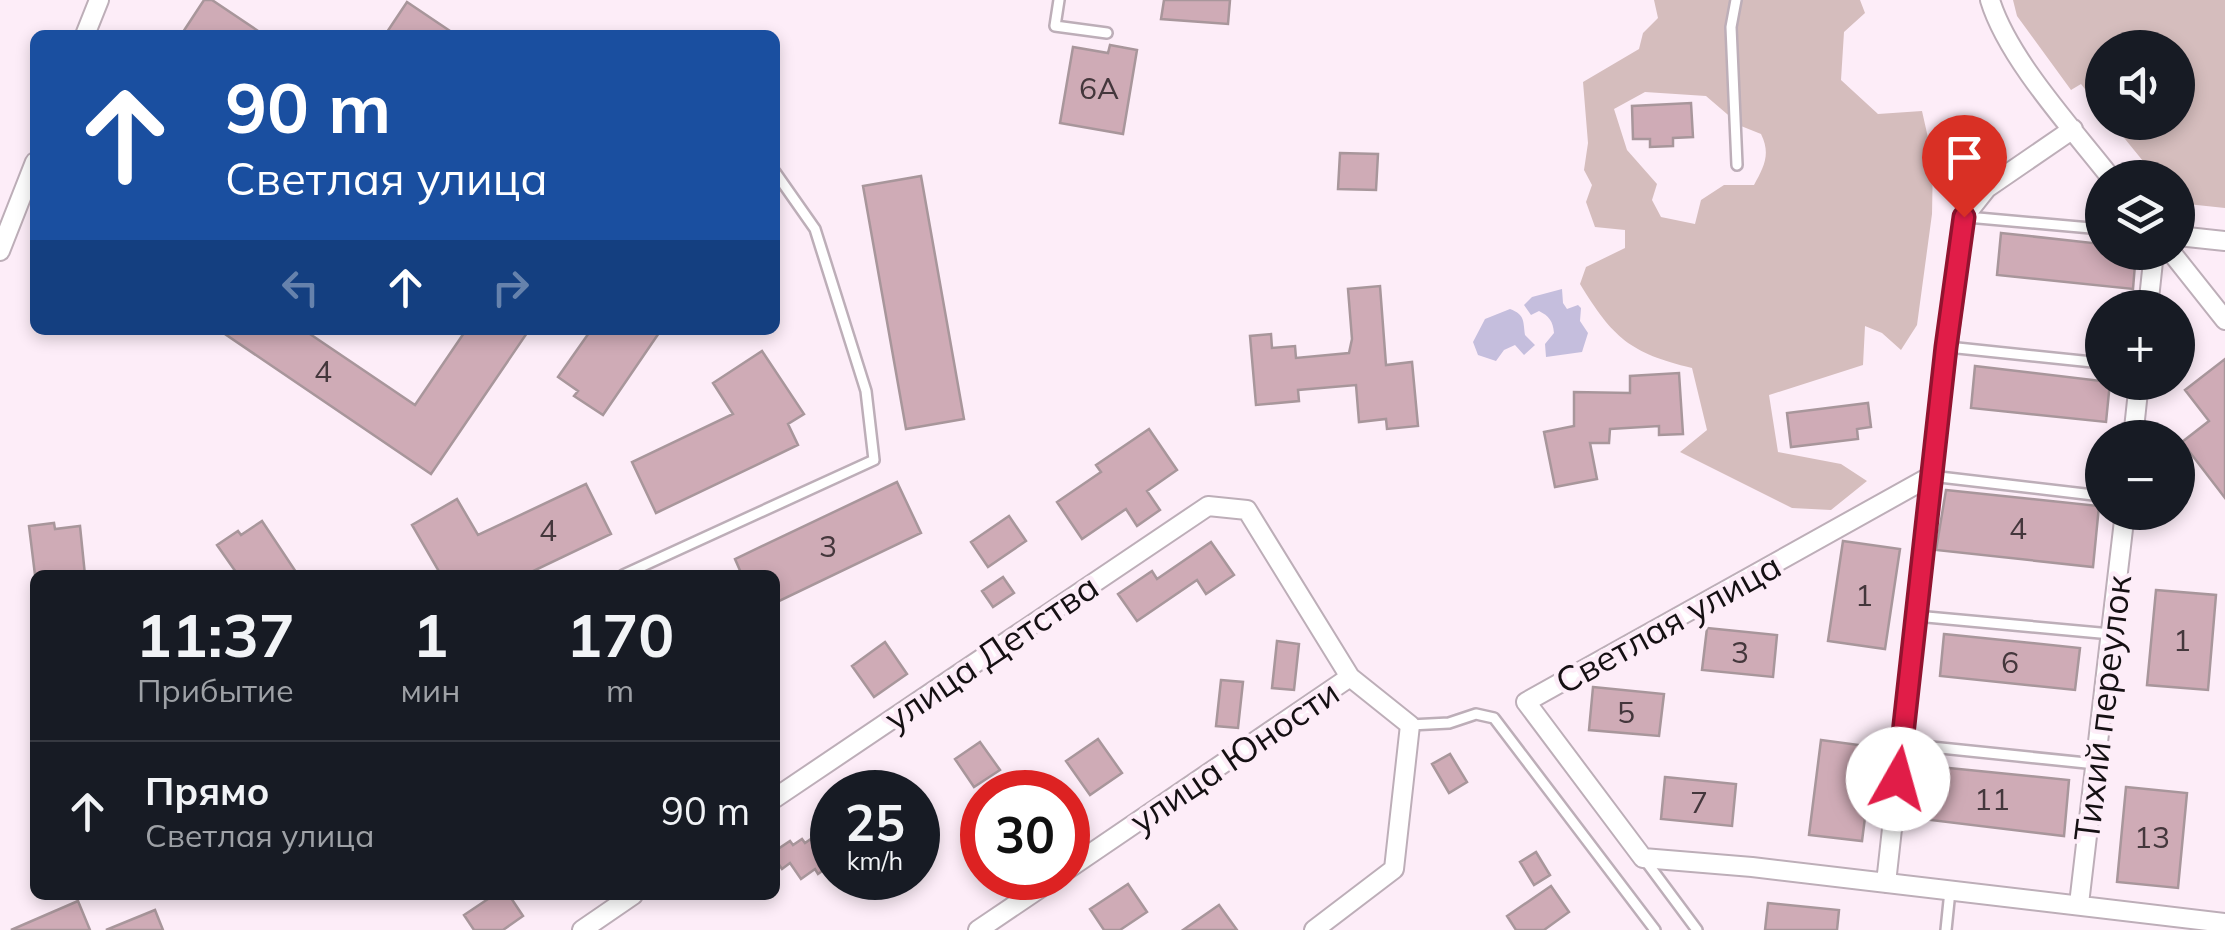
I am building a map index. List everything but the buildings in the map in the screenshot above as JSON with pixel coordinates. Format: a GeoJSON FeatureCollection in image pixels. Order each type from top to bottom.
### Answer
{"type":"FeatureCollection","features":[{"type":"Feature","properties":{"kind":"street"},"geometry":{"type":"LineString","coordinates":[[87,30],[98,0]]}},
{"type":"Feature","properties":{"kind":"street"},"geometry":{"type":"LineString","coordinates":[[1990,0],[2000,27],[2097,160]]}},
{"type":"Feature","properties":{"kind":"street"},"geometry":{"type":"LineString","coordinates":[[1886,883],[1964,217],[1987,188],[2073,129]]}},
{"type":"Feature","properties":{"kind":"street"},"geometry":{"type":"LineString","coordinates":[[0,251],[30,175]]}},
{"type":"Feature","properties":{"kind":"street"},"geometry":{"type":"LineString","coordinates":[[2195,238],[2225,241]]}},
{"type":"Feature","properties":{"kind":"street"},"geometry":{"type":"LineString","coordinates":[[2185,270],[2225,320]]}},
{"type":"Feature","properties":{"kind":"street","name":"Светлая улица"},"geometry":{"type":"LineString","coordinates":[[1643,858],[1526,702],[1931,476]]}},
{"type":"Feature","properties":{"kind":"street","name":"улица Детства"},"geometry":{"type":"LineString","coordinates":[[780,795],[1208,506],[1247,510],[1350,677]]}},
{"type":"Feature","properties":{"kind":"street","name":"Тихий переулок"},"geometry":{"type":"LineString","coordinates":[[2079,904],[2123,530]]}},
{"type":"Feature","properties":{"kind":"street"},"geometry":{"type":"LineString","coordinates":[[1314,930],[1394,869],[1410,725],[1350,677]]}},
{"type":"Feature","properties":{"kind":"street","name":"улица Юности"},"geometry":{"type":"LineString","coordinates":[[1090,854],[1350,677]]}},
{"type":"Feature","properties":{"kind":"street"},"geometry":{"type":"LineString","coordinates":[[1643,858],[2221,919]]}},
{"type":"Feature","properties":{"kind":"street"},"geometry":{"type":"LineString","coordinates":[[582,930],[626,900]]}},
{"type":"Feature","properties":{"kind":"street"},"geometry":{"type":"LineString","coordinates":[[978,930],[1022,900]]}},
{"type":"Feature","properties":{"kind":"lane"},"geometry":{"type":"LineString","coordinates":[[1059,0],[1055,26],[1107,33]]}},
{"type":"Feature","properties":{"kind":"lane"},"geometry":{"type":"LineString","coordinates":[[1736,0],[1731,28],[1737,165]]}},
{"type":"Feature","properties":{"kind":"lane"},"geometry":{"type":"LineString","coordinates":[[634,570],[874,460],[866,391],[815,229],[780,179]]}},
{"type":"Feature","properties":{"kind":"lane"},"geometry":{"type":"LineString","coordinates":[[1964,217],[2085,228]]}},
{"type":"Feature","properties":{"kind":"lane"},"geometry":{"type":"LineString","coordinates":[[1946,347],[2085,361]]}},
{"type":"Feature","properties":{"kind":"lane"},"geometry":{"type":"LineString","coordinates":[[1931,476],[2085,494]]}},
{"type":"Feature","properties":{"kind":"lane"},"geometry":{"type":"LineString","coordinates":[[1916,616],[2111,634]]}},
{"type":"Feature","properties":{"kind":"lane"},"geometry":{"type":"LineString","coordinates":[[1410,725],[1450,723],[1476,714],[1494,718],[1655,930]]}},
{"type":"Feature","properties":{"kind":"lane"},"geometry":{"type":"LineString","coordinates":[[1902,744],[2096,764]]}},
{"type":"Feature","properties":{"kind":"lane"},"geometry":{"type":"LineString","coordinates":[[1643,858],[1697,930]]}},
{"type":"Feature","properties":{"kind":"lane"},"geometry":{"type":"LineString","coordinates":[[1946,930],[1950,891]]}},
{"type":"Feature","properties":{"kind":"shaded area"},"geometry":{"type":"Polygon","coordinates":[[[1654,0],[1860,0],[1865,13],[1844,32],[1841,80],[1878,114],[1922,111],[1933,160],[1932,214],[1917,325],[1901,350],[1882,333],[1865,326],[1863,365],[1769,395],[1778,452],[1841,464],[1867,481],[1831,510],[1792,508],[1680,452],[1707,430],[1692,368],[1653,356],[1625,341],[1603,318],[1580,284],[1586,267],[1625,248],[1625,230],[1595,227],[1586,202],[1592,185],[1584,170],[1588,143],[1583,82],[1639,49],[1643,33],[1658,18],[1654,0]],[[1645,92],[1614,109],[1627,150],[1657,184],[1652,200],[1661,217],[1695,224],[1701,200],[1724,185],[1754,185],[1763,166],[1766,148],[1761,134],[1741,126],[1706,96],[1645,92]]]}},
{"type":"Feature","properties":{"kind":"shaded area"},"geometry":{"type":"Polygon","coordinates":[[[2013,0],[2225,0],[2225,208],[2195,205],[2195,160],[2142,160],[2126,140],[2195,140],[2195,30],[2085,30],[2085,89],[2081,84],[2071,90],[2017,16],[2013,0]]]}},
{"type":"Feature","properties":{"kind":"shaded area"},"geometry":{"type":"Polygon","coordinates":[[[1562,289],[1567,309],[1578,305],[1581,308],[1580,321],[1588,333],[1582,352],[1546,357],[1545,344],[1554,333],[1551,322],[1539,311],[1531,315],[1524,305],[1532,297],[1562,289]]]}},
{"type":"Feature","properties":{"kind":"shaded area"},"geometry":{"type":"Polygon","coordinates":[[[1510,309],[1521,316],[1525,335],[1535,345],[1524,355],[1515,345],[1504,350],[1496,361],[1478,355],[1473,342],[1485,319],[1510,309]]]}},
{"type":"Feature","properties":{"kind":"route"},"geometry":{"type":"LineString","coordinates":[[1898,779],[1964,217]]}}]}
